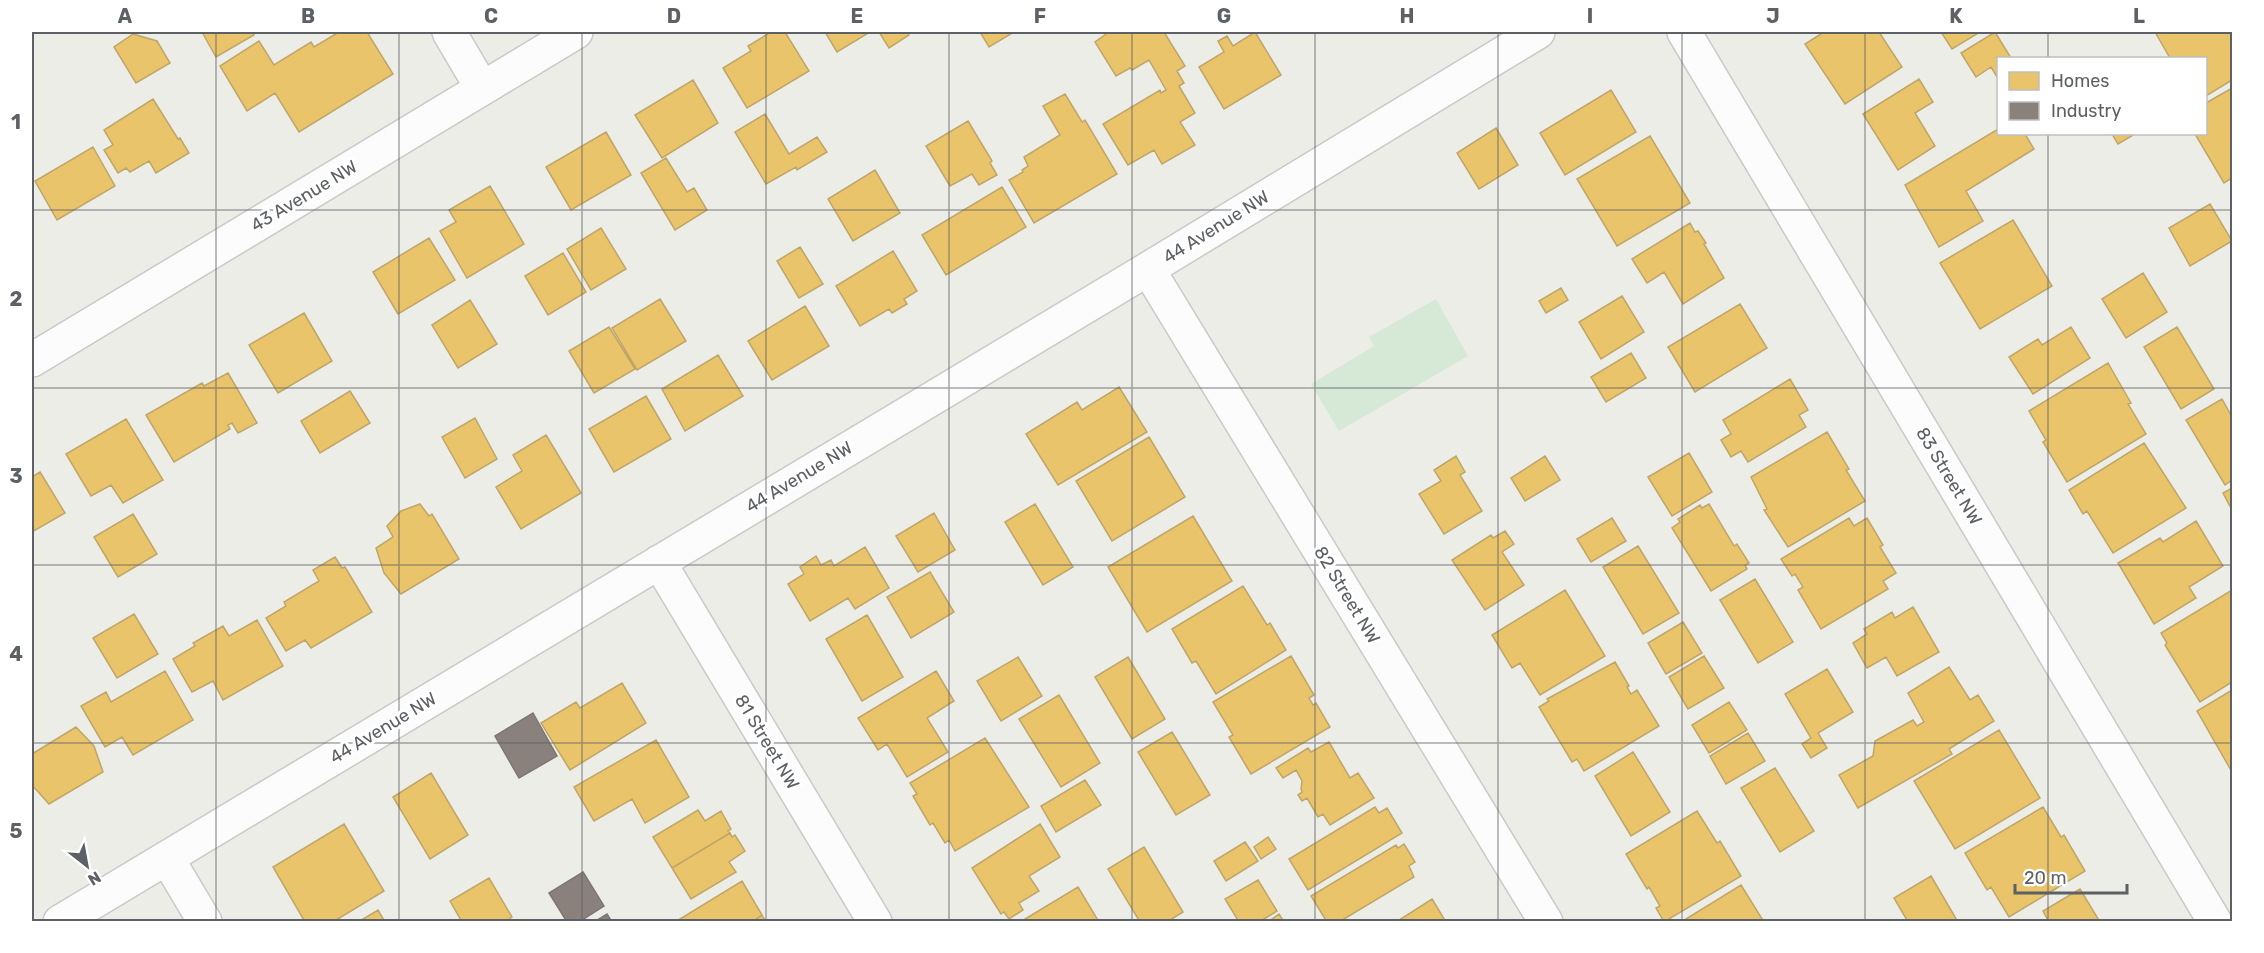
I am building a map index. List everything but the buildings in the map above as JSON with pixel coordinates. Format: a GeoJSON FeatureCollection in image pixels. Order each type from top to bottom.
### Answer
{"type":"FeatureCollection","features":[{"type":"Feature","properties":{"kind":"street"},"geometry":{"type":"LineString","coordinates":[[449,32],[482,88]]}},
{"type":"Feature","properties":{"kind":"street","name":"43 Avenue NW"},"geometry":{"type":"LineString","coordinates":[[32,360],[576,32]]}},
{"type":"Feature","properties":{"kind":"street","name":"44 Avenue NW"},"geometry":{"type":"LineString","coordinates":[[60,921],[1148,269],[1538,32]]}},
{"type":"Feature","properties":{"kind":"street","name":"83 Street NW"},"geometry":{"type":"LineString","coordinates":[[1683,32],[2215,921]]}},
{"type":"Feature","properties":{"kind":"street","name":"82 Street NW"},"geometry":{"type":"LineString","coordinates":[[1148,269],[1546,921]]}},
{"type":"Feature","properties":{"kind":"street","name":"81 Street NW"},"geometry":{"type":"LineString","coordinates":[[659,562],[876,921]]}},
{"type":"Feature","properties":{"kind":"street"},"geometry":{"type":"LineString","coordinates":[[167,858],[205,921]]}},
{"type":"Feature","properties":{"kind":"green space"},"geometry":{"type":"Polygon","coordinates":[[[1436,299],[1468,356],[1339,431],[1311,384],[1374,346],[1369,337],[1436,299]]]}}]}
